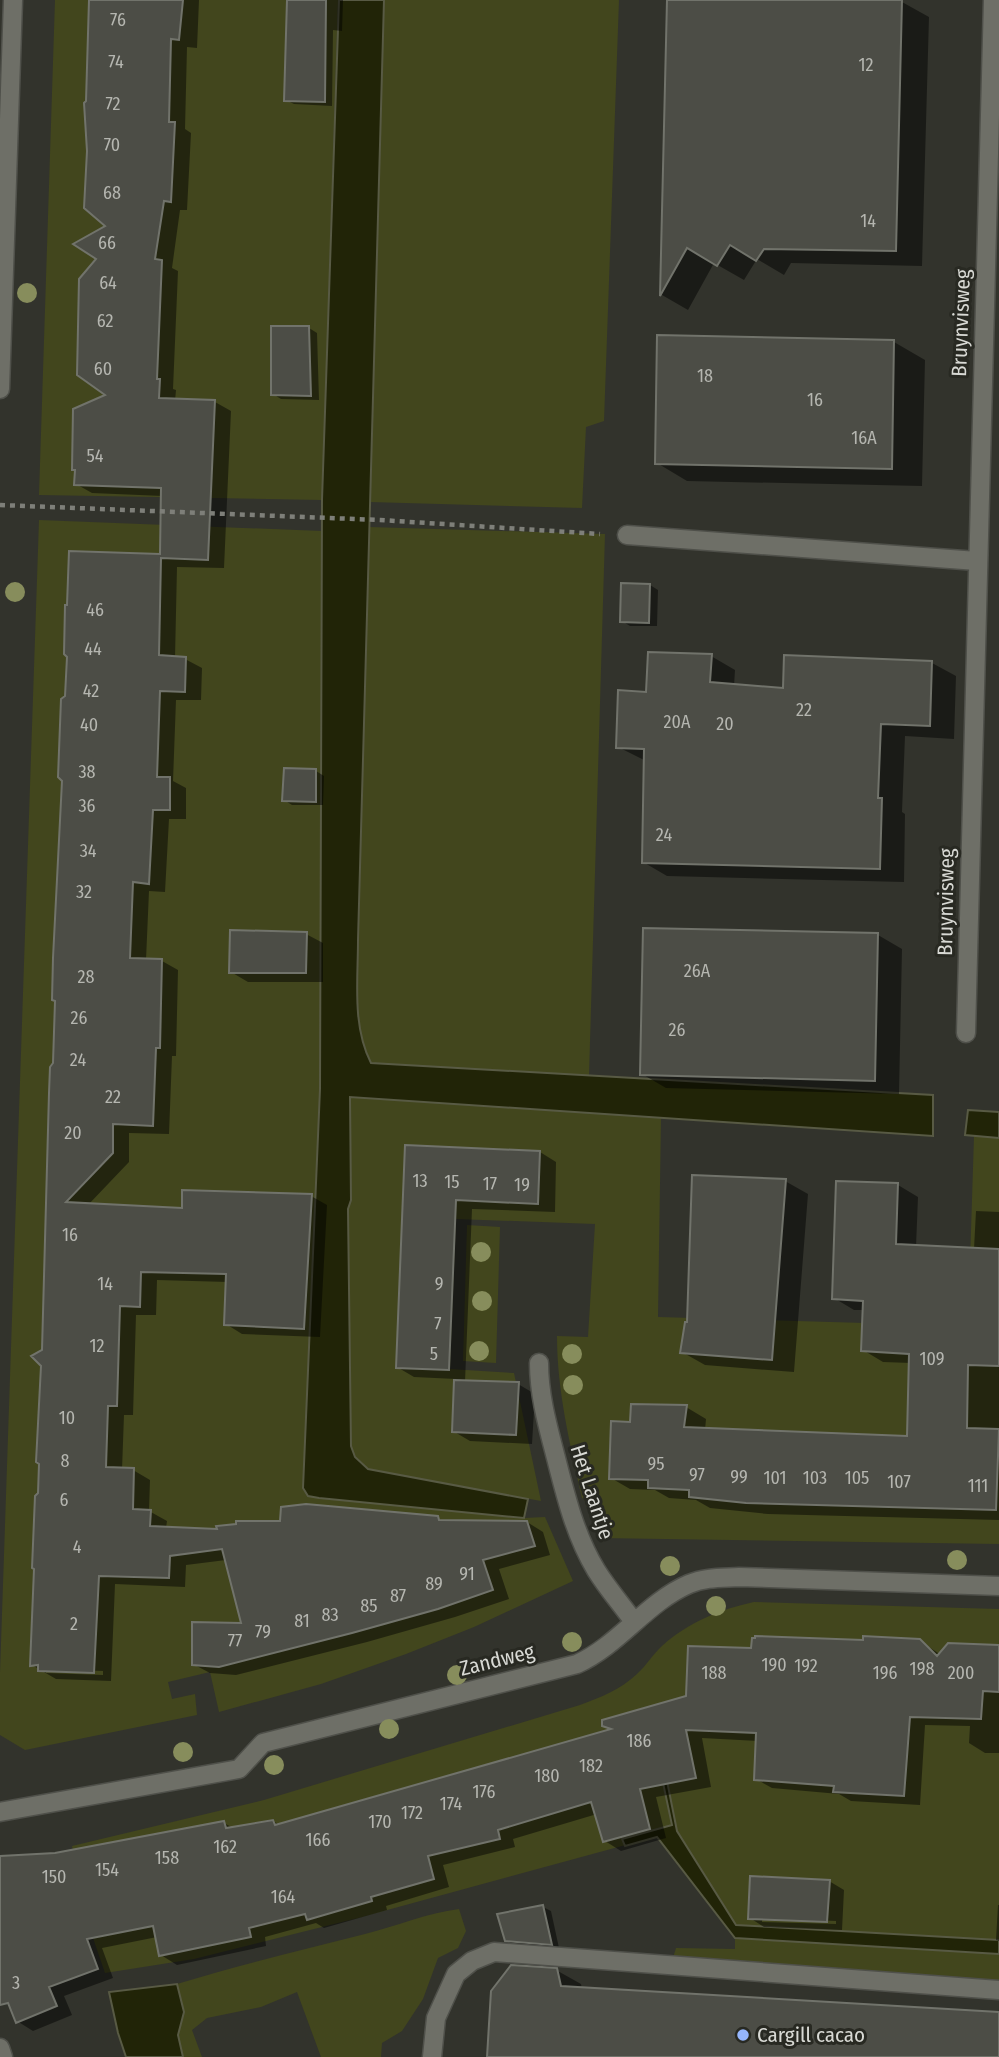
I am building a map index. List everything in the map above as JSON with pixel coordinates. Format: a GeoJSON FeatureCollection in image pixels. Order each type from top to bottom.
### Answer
{"type":"FeatureCollection","features":[{"type":"Feature","properties":{"kind":"street"},"geometry":{"type":"LineString","coordinates":[[0,390],[13,0]]}},
{"type":"Feature","properties":{"kind":"street","name":"Bruynvisweg"},"geometry":{"type":"LineString","coordinates":[[966,1033],[977,561],[995,87],[993,0]]}},
{"type":"Feature","properties":{"kind":"street"},"geometry":{"type":"LineString","coordinates":[[627,535],[977,561]]}},
{"type":"Feature","properties":{"kind":"street","name":"Het Laantje"},"geometry":{"type":"LineString","coordinates":[[539,1363],[539,1385],[545,1415],[570,1514],[597,1571],[634,1622]]}},
{"type":"Feature","properties":{"kind":"street","name":"Zandweg"},"geometry":{"type":"LineString","coordinates":[[0,1812],[239,1769],[263,1743],[577,1664],[600,1651],[673,1593],[705,1579],[738,1577],[999,1586]]}},
{"type":"Feature","properties":{"kind":"street"},"geometry":{"type":"LineString","coordinates":[[432,2057],[436,2018],[456,1974],[472,1961],[494,1952],[999,1990]]}},
{"type":"Feature","properties":{"kind":"street"},"geometry":{"type":"LineString","coordinates":[[0,2048],[3,2057]]}},
{"type":"Feature","properties":{"kind":"path"},"geometry":{"type":"LineString","coordinates":[[0,505],[380,520],[627,535]]}},
{"type":"Feature","properties":{"kind":"shaded area"},"geometry":{"type":"Polygon","coordinates":[[[55,0],[338,0],[322,500],[39,495],[55,0]]]}},
{"type":"Feature","properties":{"kind":"shaded area"},"geometry":{"type":"Polygon","coordinates":[[[339,0],[384,0],[357,987],[361,1034],[371,1063],[933,1095],[933,1136],[350,1097],[351,1200],[348,1209],[351,1446],[355,1457],[368,1469],[528,1499],[524,1518],[319,1498],[308,1496],[303,1488],[320,1089],[322,500],[339,0]]]}},
{"type":"Feature","properties":{"kind":"shaded area"},"geometry":{"type":"Polygon","coordinates":[[[384,0],[619,0],[604,421],[586,427],[582,508],[370,502],[384,0]]]}},
{"type":"Feature","properties":{"kind":"shaded area"},"geometry":{"type":"Polygon","coordinates":[[[39,520],[322,531],[320,1089],[303,1488],[524,1518],[545,1517],[573,1581],[474,1627],[321,1684],[219,1712],[210,1672],[168,1682],[172,1699],[195,1694],[197,1715],[25,1750],[0,1735],[0,1673],[39,520]]]}},
{"type":"Feature","properties":{"kind":"shaded area"},"geometry":{"type":"Polygon","coordinates":[[[369,527],[605,534],[589,1076],[371,1064],[363,1049],[358,1022],[358,940],[369,527]]]}},
{"type":"Feature","properties":{"kind":"shaded area"},"geometry":{"type":"Polygon","coordinates":[[[350,1097],[661,1118],[658,1317],[968,1326],[974,1136],[999,1138],[999,1544],[598,1538],[582,1498],[569,1438],[559,1377],[557,1336],[588,1337],[595,1224],[456,1219],[450,1369],[514,1373],[541,1501],[368,1469],[355,1457],[351,1446],[348,1209],[351,1200],[350,1097]]]}},
{"type":"Feature","properties":{"kind":"shaded area"},"geometry":{"type":"Polygon","coordinates":[[[968,1110],[999,1112],[999,1138],[965,1135],[968,1110]]]}},
{"type":"Feature","properties":{"kind":"shaded area"},"geometry":{"type":"Polygon","coordinates":[[[467,1225],[500,1227],[496,1363],[463,1361],[467,1225]]]}},
{"type":"Feature","properties":{"kind":"shaded area"},"geometry":{"type":"Polygon","coordinates":[[[754,1602],[999,1609],[999,1942],[736,1925],[677,1831],[358,1918],[194,1959],[105,1973],[94,1941],[72,1846],[264,1800],[580,1705],[624,1684],[640,1671],[662,1646],[693,1624],[717,1613],[754,1602]]]}},
{"type":"Feature","properties":{"kind":"shaded area"},"geometry":{"type":"Polygon","coordinates":[[[666,1776],[677,1831],[736,1925],[999,1940],[999,1954],[735,1938],[657,1837],[625,1846],[622,1839],[672,1825],[662,1778],[666,1776]]]}},
{"type":"Feature","properties":{"kind":"shaded area"},"geometry":{"type":"Polygon","coordinates":[[[459,1909],[466,1931],[458,1948],[438,1958],[423,1999],[402,2031],[382,2043],[381,2057],[321,2057],[297,1992],[261,2007],[207,2018],[192,2030],[202,2057],[183,2057],[178,2035],[184,2012],[177,1984],[459,1909]]]}},
{"type":"Feature","properties":{"kind":"shaded area"},"geometry":{"type":"Polygon","coordinates":[[[735,1938],[999,1954],[999,1983],[672,1961],[676,1948],[735,1949],[735,1938]]]}},
{"type":"Feature","properties":{"kind":"shaded area"},"geometry":{"type":"Polygon","coordinates":[[[177,1984],[184,2012],[178,2035],[183,2057],[126,2057],[109,1992],[177,1984]]]}},
{"type":"Feature","properties":{"kind":"building"},"geometry":{"type":"Polygon","coordinates":[[[89,0],[183,0],[179,40],[171,39],[169,122],[175,122],[171,202],[164,201],[155,259],[162,260],[157,379],[160,379],[159,398],[215,400],[208,560],[161,558],[159,655],[186,657],[185,692],[160,691],[157,777],[170,777],[170,810],[153,810],[149,884],[133,882],[130,958],[162,959],[160,1048],[156,1048],[153,1126],[113,1124],[113,1153],[66,1202],[182,1208],[182,1190],[312,1194],[304,1329],[224,1325],[226,1274],[141,1272],[140,1307],[120,1306],[117,1406],[108,1406],[106,1467],[134,1468],[133,1509],[151,1510],[150,1526],[217,1529],[216,1526],[236,1524],[236,1521],[280,1521],[281,1507],[306,1504],[438,1516],[439,1520],[527,1521],[535,1546],[483,1560],[493,1590],[438,1609],[219,1667],[192,1665],[192,1622],[241,1623],[222,1549],[170,1556],[169,1578],[99,1576],[94,1673],[38,1671],[38,1665],[30,1666],[41,1366],[31,1356],[42,1350],[49,1093],[55,1001],[52,1000],[53,958],[62,781],[58,777],[61,699],[65,696],[67,657],[64,654],[65,605],[69,551],[160,554],[161,488],[74,485],[73,409],[105,395],[77,375],[79,279],[96,259],[73,244],[105,226],[84,208],[87,151],[84,103],[89,0]]]}},
{"type":"Feature","properties":{"kind":"building"},"geometry":{"type":"Polygon","coordinates":[[[287,0],[326,0],[325,102],[284,101],[287,0]]]}},
{"type":"Feature","properties":{"kind":"building"},"geometry":{"type":"Polygon","coordinates":[[[667,0],[902,0],[896,251],[764,249],[756,261],[730,245],[717,266],[687,248],[660,296],[667,0]]]}},
{"type":"Feature","properties":{"kind":"building"},"geometry":{"type":"Polygon","coordinates":[[[271,326],[309,326],[311,396],[271,395],[271,326]]]}},
{"type":"Feature","properties":{"kind":"building"},"geometry":{"type":"Polygon","coordinates":[[[657,335],[894,340],[892,469],[655,464],[657,335]]]}},
{"type":"Feature","properties":{"kind":"building"},"geometry":{"type":"Polygon","coordinates":[[[621,583],[650,584],[649,623],[620,622],[621,583]]]}},
{"type":"Feature","properties":{"kind":"building"},"geometry":{"type":"Polygon","coordinates":[[[648,652],[712,654],[710,682],[783,688],[784,655],[932,661],[930,726],[881,724],[878,798],[882,798],[880,869],[642,863],[644,749],[616,748],[618,690],[646,692],[648,652]]]}},
{"type":"Feature","properties":{"kind":"building"},"geometry":{"type":"Polygon","coordinates":[[[284,768],[316,769],[316,802],[282,801],[284,768]]]}},
{"type":"Feature","properties":{"kind":"building"},"geometry":{"type":"Polygon","coordinates":[[[643,928],[878,933],[875,1081],[640,1075],[643,928]]]}},
{"type":"Feature","properties":{"kind":"building"},"geometry":{"type":"Polygon","coordinates":[[[230,930],[307,932],[306,973],[229,973],[230,930]]]}},
{"type":"Feature","properties":{"kind":"building"},"geometry":{"type":"Polygon","coordinates":[[[405,1145],[540,1151],[538,1204],[456,1200],[449,1370],[396,1368],[405,1145]]]}},
{"type":"Feature","properties":{"kind":"building"},"geometry":{"type":"Polygon","coordinates":[[[692,1175],[786,1179],[772,1360],[680,1353],[687,1322],[692,1175]]]}},
{"type":"Feature","properties":{"kind":"building"},"geometry":{"type":"Polygon","coordinates":[[[836,1181],[898,1183],[896,1244],[999,1249],[999,1366],[968,1365],[967,1428],[999,1429],[996,1510],[746,1503],[689,1497],[689,1490],[648,1488],[648,1480],[609,1479],[611,1421],[630,1422],[631,1404],[687,1405],[684,1427],[907,1436],[909,1354],[861,1351],[863,1301],[832,1299],[836,1181]]]}},
{"type":"Feature","properties":{"kind":"building"},"geometry":{"type":"Polygon","coordinates":[[[454,1380],[519,1382],[516,1435],[452,1432],[454,1380]]]}},
{"type":"Feature","properties":{"kind":"building"},"geometry":{"type":"Polygon","coordinates":[[[752,1638],[920,1639],[937,1656],[948,1643],[999,1645],[999,1692],[983,1691],[981,1719],[910,1717],[904,1796],[833,1792],[834,1786],[754,1780],[756,1733],[686,1730],[696,1778],[640,1789],[650,1829],[603,1842],[591,1802],[498,1830],[500,1839],[428,1856],[434,1879],[371,1897],[372,1901],[307,1920],[305,1914],[249,1928],[251,1937],[159,1956],[153,1926],[87,1939],[98,1969],[49,1987],[57,2006],[16,2023],[8,2003],[0,2005],[0,1856],[55,1853],[224,1821],[226,1828],[273,1820],[275,1825],[611,1729],[602,1726],[602,1720],[686,1696],[688,1646],[751,1648],[752,1638]]]}},
{"type":"Feature","properties":{"kind":"building"},"geometry":{"type":"Polygon","coordinates":[[[750,1876],[830,1880],[827,1922],[748,1919],[750,1876]]]}},
{"type":"Feature","properties":{"kind":"building"},"geometry":{"type":"Polygon","coordinates":[[[543,1905],[552,1945],[505,1941],[497,1914],[543,1905]]]}},
{"type":"Feature","properties":{"kind":"building","name":"Cargill cacao"},"geometry":{"type":"Polygon","coordinates":[[[511,1965],[557,1968],[561,1986],[999,2012],[999,2057],[487,2057],[491,1991],[511,1965]]]}},
{"type":"Feature","properties":{"kind":"place","name":"Cargill cacao"},"geometry":{"type":"Point","coordinates":[743,2035]}}]}
